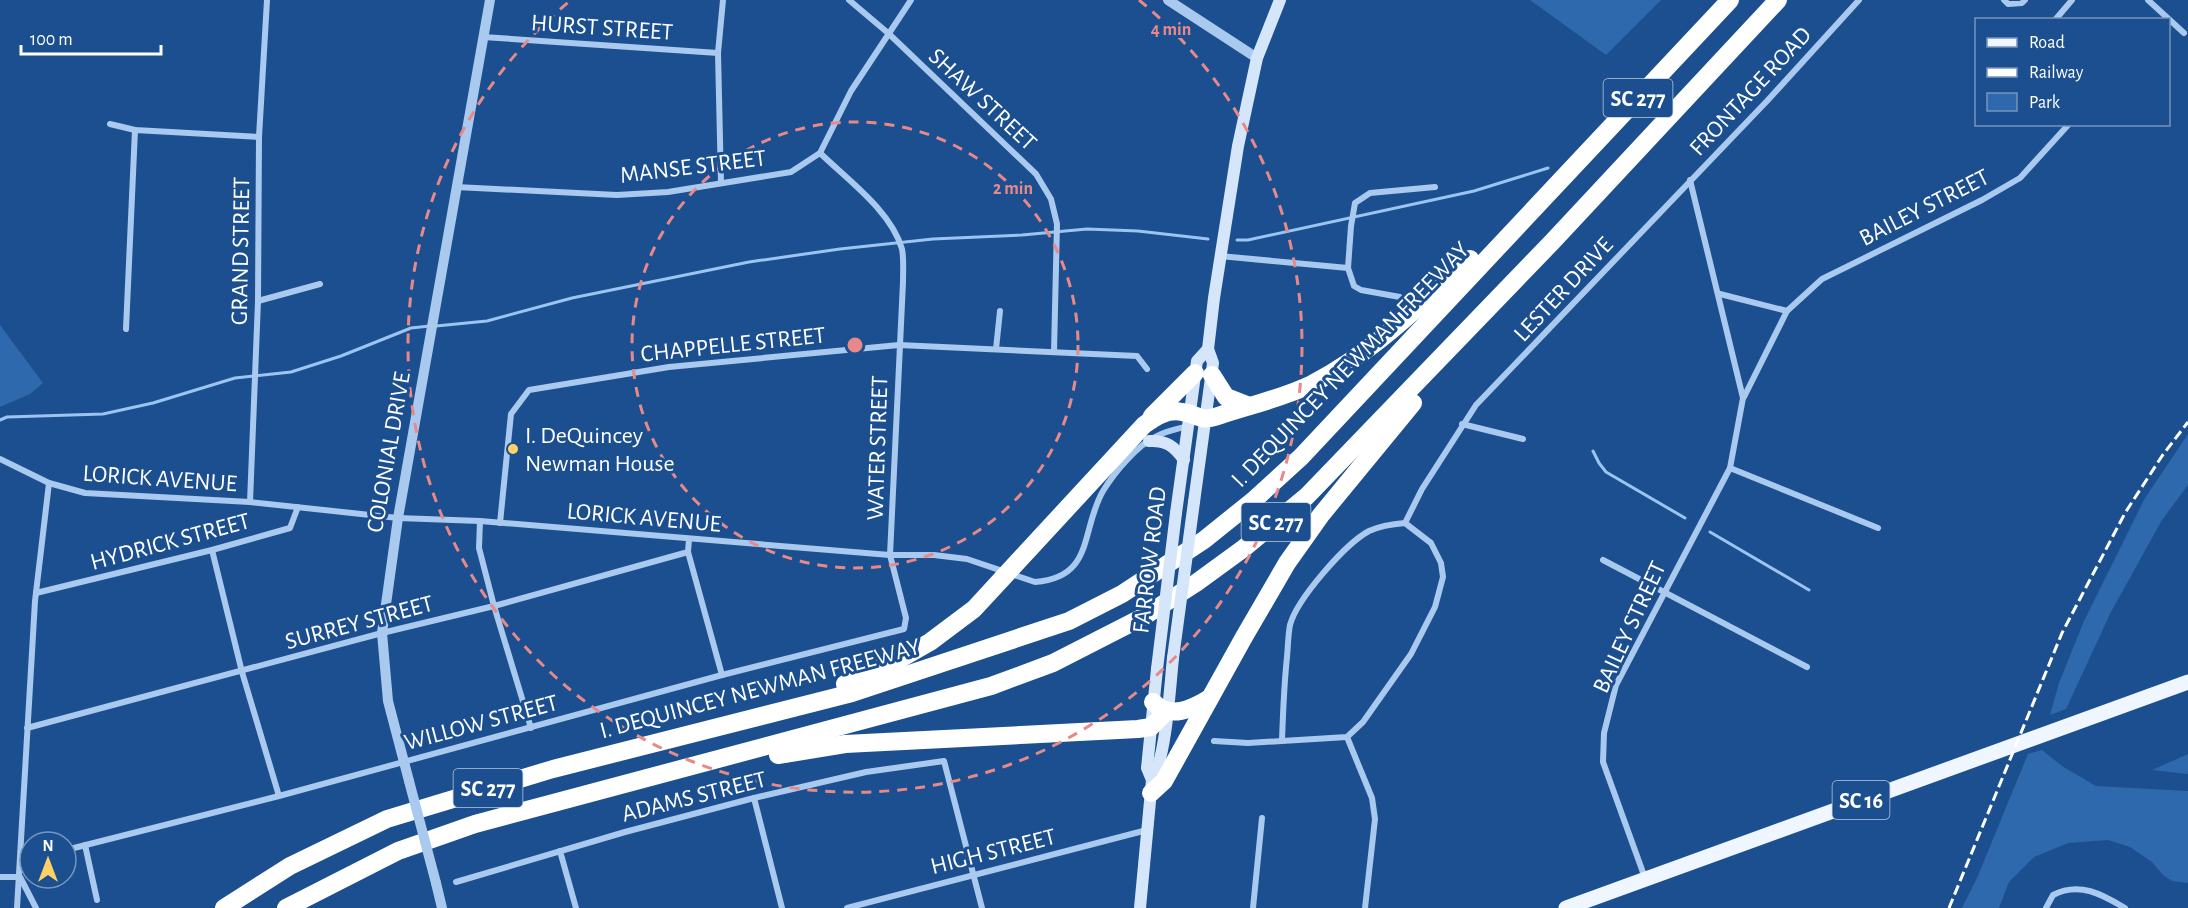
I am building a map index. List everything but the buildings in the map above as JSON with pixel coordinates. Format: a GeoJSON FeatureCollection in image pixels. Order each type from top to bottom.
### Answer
{"type":"FeatureCollection","features":[{"type":"Feature","properties":{"kind":"highway","name":"I. DEQUINCEY NEWMAN FREEWAY"},"geometry":{"type":"LineString","coordinates":[[224,908],[299,861],[387,819],[553,769],[852,693],[1069,621],[1122,594],[1204,540],[1255,499],[1301,457],[1730,0]]}},
{"type":"Feature","properties":{"kind":"highway","name":"SC 277"},"geometry":{"type":"LineString","coordinates":[[286,908],[398,851],[475,824],[991,686],[1053,663],[1143,617],[1225,562],[1307,496],[1552,241],[1778,0]]}},
{"type":"Feature","properties":{"kind":"highway"},"geometry":{"type":"LineString","coordinates":[[1146,433],[1158,415],[1170,411],[1183,412],[1194,420],[1279,398],[1311,384],[1358,356],[1395,327],[1503,229],[1545,196]]}},
{"type":"Feature","properties":{"kind":"highway"},"geometry":{"type":"LineString","coordinates":[[1151,786],[1164,781],[1287,563],[1321,515],[1404,413],[1521,285],[1552,241]]}},
{"type":"Feature","properties":{"kind":"highway"},"geometry":{"type":"LineString","coordinates":[[770,714],[876,671],[930,642],[974,609],[1204,374],[1226,397],[1249,406]]}},
{"type":"Feature","properties":{"kind":"highway"},"geometry":{"type":"LineString","coordinates":[[611,788],[775,755],[845,744],[1078,733],[1150,727],[1160,707],[1194,708],[1210,698]]}},
{"type":"Feature","properties":{"kind":"main road","name":"FARROW ROAD"},"geometry":{"type":"LineString","coordinates":[[1140,908],[1151,786],[1158,771],[1160,707],[1157,669],[1184,460],[1204,374],[1197,361],[1208,349],[1238,146],[1257,58],[1280,0]]}},
{"type":"Feature","properties":{"kind":"main road","name":"FARROW ROAD"},"geometry":{"type":"LineString","coordinates":[[1160,707],[1173,658],[1194,502],[1194,420]]}},
{"type":"Feature","properties":{"kind":"main road"},"geometry":{"type":"LineString","coordinates":[[1146,433],[1167,442],[1184,460]]}},
{"type":"Feature","properties":{"kind":"main road","name":"SC 16"},"geometry":{"type":"LineString","coordinates":[[1566,908],[2188,682]]}},
{"type":"Feature","properties":{"kind":"main road","name":"FARROW ROAD"},"geometry":{"type":"LineString","coordinates":[[1150,727],[1146,768],[1151,786]]}},
{"type":"Feature","properties":{"kind":"street","name":"GRAND STREET"},"geometry":{"type":"LineString","coordinates":[[250,502],[258,301],[259,137],[267,0]]}},
{"type":"Feature","properties":{"kind":"street"},"geometry":{"type":"LineString","coordinates":[[490,6],[497,0]]}},
{"type":"Feature","properties":{"kind":"street"},"geometry":{"type":"LineString","coordinates":[[721,183],[718,53],[723,0]]}},
{"type":"Feature","properties":{"kind":"street","name":"SHAW STREET"},"geometry":{"type":"LineString","coordinates":[[849,0],[888,33],[1036,174],[1051,199],[1057,224],[1054,352]]}},
{"type":"Feature","properties":{"kind":"street"},"geometry":{"type":"LineString","coordinates":[[820,153],[850,91],[911,0]]}},
{"type":"Feature","properties":{"kind":"street"},"geometry":{"type":"LineString","coordinates":[[1168,0],[1257,58]]}},
{"type":"Feature","properties":{"kind":"street","name":"FRONTAGE ROAD"},"geometry":{"type":"LineString","coordinates":[[1690,180],[1767,101],[1859,0]]}},
{"type":"Feature","properties":{"kind":"street"},"geometry":{"type":"LineString","coordinates":[[2004,0],[2008,4],[2022,3],[2025,0]]}},
{"type":"Feature","properties":{"kind":"street"},"geometry":{"type":"LineString","coordinates":[[2057,18],[2072,0]]}},
{"type":"Feature","properties":{"kind":"street"},"geometry":{"type":"LineString","coordinates":[[2148,0],[2168,18]]}},
{"type":"Feature","properties":{"kind":"street","name":"COLONIAL DRIVE"},"geometry":{"type":"LineString","coordinates":[[442,908],[388,701],[382,633],[398,518],[429,335],[490,6]]}},
{"type":"Feature","properties":{"kind":"street"},"geometry":{"type":"LineString","coordinates":[[2170,20],[2184,33]]}},
{"type":"Feature","properties":{"kind":"street","name":"HURST STREET"},"geometry":{"type":"LineString","coordinates":[[483,37],[718,53]]}},
{"type":"Feature","properties":{"kind":"street"},"geometry":{"type":"LineString","coordinates":[[110,124],[135,130],[259,137]]}},
{"type":"Feature","properties":{"kind":"street","name":"BAILEY STREET"},"geometry":{"type":"LineString","coordinates":[[1645,878],[1603,762],[1604,733],[1616,685],[1730,468],[1743,398],[1787,311],[1822,279],[1982,200],[2020,178],[2067,126]]}},
{"type":"Feature","properties":{"kind":"street"},"geometry":{"type":"LineString","coordinates":[[126,329],[135,130]]}},
{"type":"Feature","properties":{"kind":"street","name":"MANSE STREET"},"geometry":{"type":"LineString","coordinates":[[456,187],[617,195],[668,192],[791,172],[820,153]]}},
{"type":"Feature","properties":{"kind":"street","name":"WATER STREET"},"geometry":{"type":"LineString","coordinates":[[820,153],[882,212],[896,234],[903,252],[890,555],[906,618],[904,629]]}},
{"type":"Feature","properties":{"kind":"street","name":"BAILEY STREET"},"geometry":{"type":"LineString","coordinates":[[1690,180],[1720,294],[1743,398]]}},
{"type":"Feature","properties":{"kind":"street","name":"LESTER DRIVE"},"geometry":{"type":"LineString","coordinates":[[1462,424],[1476,405],[1690,180]]}},
{"type":"Feature","properties":{"kind":"street"},"geometry":{"type":"LineString","coordinates":[[1400,297],[1361,290],[1354,286],[1348,268],[1355,203],[1370,193],[1435,188]]}},
{"type":"Feature","properties":{"kind":"street"},"geometry":{"type":"LineString","coordinates":[[1220,256],[1348,268]]}},
{"type":"Feature","properties":{"kind":"street"},"geometry":{"type":"LineString","coordinates":[[258,301],[320,284]]}},
{"type":"Feature","properties":{"kind":"street"},"geometry":{"type":"LineString","coordinates":[[1720,294],[1787,311]]}},
{"type":"Feature","properties":{"kind":"street"},"geometry":{"type":"LineString","coordinates":[[996,349],[1000,311]]}},
{"type":"Feature","properties":{"kind":"street","name":"CHAPPELLE STREET"},"geometry":{"type":"LineString","coordinates":[[501,523],[511,414],[529,390],[669,367],[899,345],[1137,356],[1147,369]]}},
{"type":"Feature","properties":{"kind":"street"},"geometry":{"type":"LineString","coordinates":[[1405,523],[1422,489],[1462,424],[1523,439]]}},
{"type":"Feature","properties":{"kind":"street","name":"LORICK AVENUE"},"geometry":{"type":"LineString","coordinates":[[0,459],[49,483],[85,493],[250,502],[398,518],[480,521],[890,555],[934,555],[967,559],[1035,582],[1062,576],[1074,567],[1081,557],[1096,506],[1103,491],[1146,433]]}},
{"type":"Feature","properties":{"kind":"street"},"geometry":{"type":"LineString","coordinates":[[1730,468],[1878,528]]}},
{"type":"Feature","properties":{"kind":"street"},"geometry":{"type":"LineString","coordinates":[[22,830],[36,593],[49,483]]}},
{"type":"Feature","properties":{"kind":"street","name":"HYDRICK STREET"},"geometry":{"type":"LineString","coordinates":[[36,593],[213,550],[290,528],[298,507]]}},
{"type":"Feature","properties":{"kind":"street"},"geometry":{"type":"LineString","coordinates":[[480,521],[479,548],[531,728]]}},
{"type":"Feature","properties":{"kind":"street"},"geometry":{"type":"LineString","coordinates":[[1214,741],[1248,742],[1282,740],[1347,736],[1363,722],[1395,679],[1435,607],[1443,577],[1442,563],[1431,543],[1405,523],[1371,531],[1356,540],[1304,598],[1291,624],[1283,694],[1282,740]]}},
{"type":"Feature","properties":{"kind":"street"},"geometry":{"type":"LineString","coordinates":[[689,539],[688,552],[722,675]]}},
{"type":"Feature","properties":{"kind":"street"},"geometry":{"type":"LineString","coordinates":[[213,550],[242,672],[279,796]]}},
{"type":"Feature","properties":{"kind":"street","name":"SURREY STREET"},"geometry":{"type":"LineString","coordinates":[[27,728],[382,633],[494,606],[688,552]]}},
{"type":"Feature","properties":{"kind":"street"},"geometry":{"type":"LineString","coordinates":[[1603,560],[1807,667]]}},
{"type":"Feature","properties":{"kind":"street","name":"WILLOW STREET"},"geometry":{"type":"LineString","coordinates":[[78,847],[279,796],[722,675],[904,629]]}},
{"type":"Feature","properties":{"kind":"street"},"geometry":{"type":"LineString","coordinates":[[1347,736],[1371,798],[1375,819],[1365,908]]}},
{"type":"Feature","properties":{"kind":"street","name":"ADAMS STREET"},"geometry":{"type":"LineString","coordinates":[[456,882],[754,798],[866,772],[944,761],[973,875]]}},
{"type":"Feature","properties":{"kind":"street"},"geometry":{"type":"LineString","coordinates":[[754,798],[782,908]]}},
{"type":"Feature","properties":{"kind":"street"},"geometry":{"type":"LineString","coordinates":[[1253,908],[1262,818]]}},
{"type":"Feature","properties":{"kind":"street","name":"HIGH STREET"},"geometry":{"type":"LineString","coordinates":[[847,908],[1147,830]]}},
{"type":"Feature","properties":{"kind":"street"},"geometry":{"type":"LineString","coordinates":[[85,845],[97,900]]}},
{"type":"Feature","properties":{"kind":"street"},"geometry":{"type":"LineString","coordinates":[[560,851],[576,908]]}},
{"type":"Feature","properties":{"kind":"street"},"geometry":{"type":"LineString","coordinates":[[973,875],[982,908]]}},
{"type":"Feature","properties":{"kind":"street"},"geometry":{"type":"LineString","coordinates":[[0,877],[18,877]]}},
{"type":"Feature","properties":{"kind":"street"},"geometry":{"type":"LineString","coordinates":[[2046,908],[2054,895],[2070,889],[2098,892],[2120,907]]}},
{"type":"Feature","properties":{"kind":"street"},"geometry":{"type":"LineString","coordinates":[[17,908],[19,890]]}},
{"type":"Feature","properties":{"kind":"street"},"geometry":{"type":"LineString","coordinates":[[27,890],[36,908]]}},
{"type":"Feature","properties":{"kind":"green space"},"geometry":{"type":"Polygon","coordinates":[[[1530,0],[1661,0],[1606,55],[1530,0]]]}},
{"type":"Feature","properties":{"kind":"green space"},"geometry":{"type":"Polygon","coordinates":[[[0,325],[43,383],[30,394],[0,407],[0,325]]]}},
{"type":"Feature","properties":{"kind":"green space"},"geometry":{"type":"Polygon","coordinates":[[[2188,434],[2188,485],[2162,520],[2111,612],[2066,709],[2050,715],[2059,683],[2084,621],[2145,498],[2188,434]]]}},
{"type":"Feature","properties":{"kind":"green space"},"geometry":{"type":"Polygon","coordinates":[[[2042,750],[2062,766],[2096,786],[2188,791],[2188,883],[2172,881],[2163,875],[2152,862],[2130,847],[2108,840],[2068,843],[2034,857],[2009,882],[1999,908],[1962,908],[1977,878],[2028,754],[2042,750]]]}},
{"type":"Feature","properties":{"kind":"green space"},"geometry":{"type":"Polygon","coordinates":[[[2188,754],[2188,774],[2152,770],[2188,754]]]}},
{"type":"Feature","properties":{"kind":"waterway"},"geometry":{"type":"LineString","coordinates":[[1237,240],[1248,240],[1474,191],[1548,168]]}},
{"type":"Feature","properties":{"kind":"waterway"},"geometry":{"type":"LineString","coordinates":[[436,326],[487,321],[572,298],[749,262],[840,249],[933,239],[1087,229],[1138,231],[1208,239]]}},
{"type":"Feature","properties":{"kind":"waterway"},"geometry":{"type":"LineString","coordinates":[[0,420],[7,417],[103,414],[153,403],[235,378],[291,372],[341,356],[411,328],[430,326]]}},
{"type":"Feature","properties":{"kind":"waterway"},"geometry":{"type":"LineString","coordinates":[[1593,451],[1606,472],[1685,518]]}},
{"type":"Feature","properties":{"kind":"waterway"},"geometry":{"type":"LineString","coordinates":[[1710,532],[1809,590]]}},
{"type":"Feature","properties":{"kind":"railway"},"geometry":{"type":"LineString","coordinates":[[1949,908],[2062,633],[2125,513],[2162,456],[2188,422]]}},
{"type":"Feature","properties":{"kind":"place","name":"I. DeQuincey Newman House"},"geometry":{"type":"Point","coordinates":[513,449]}}]}
